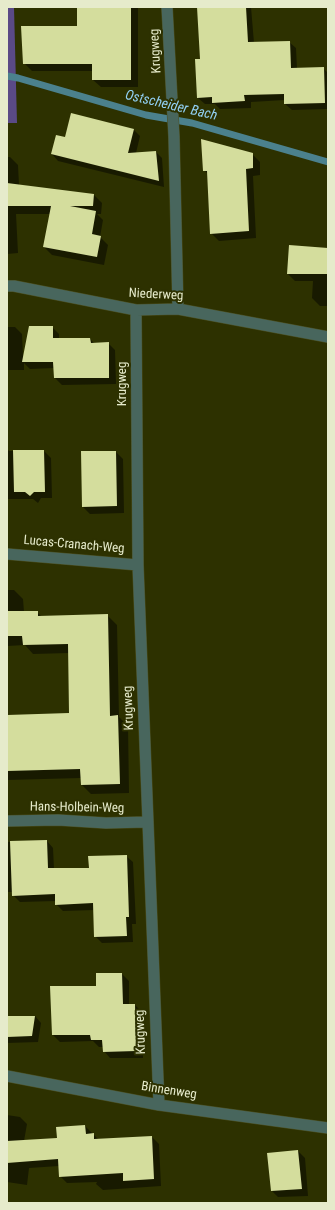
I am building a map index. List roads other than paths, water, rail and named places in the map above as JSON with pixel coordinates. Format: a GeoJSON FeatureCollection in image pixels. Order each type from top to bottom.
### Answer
{"type":"FeatureCollection","features":[{"type":"Feature","properties":{"kind":"street","name":"Krugweg"},"geometry":{"type":"LineString","coordinates":[[167,7],[174,137],[178,309]]}},
{"type":"Feature","properties":{"kind":"street","name":"Niederweg"},"geometry":{"type":"LineString","coordinates":[[7,286],[14,286],[136,310],[178,309],[328,337]]}},
{"type":"Feature","properties":{"kind":"street","name":"Krugweg"},"geometry":{"type":"LineString","coordinates":[[136,310],[138,565],[158,1104]]}},
{"type":"Feature","properties":{"kind":"street","name":"Lucas-Cranach-Weg"},"geometry":{"type":"LineString","coordinates":[[7,554],[138,565]]}},
{"type":"Feature","properties":{"kind":"street","name":"Hans-Holbein-Weg"},"geometry":{"type":"LineString","coordinates":[[7,821],[58,820],[106,823],[147,822]]}},
{"type":"Feature","properties":{"kind":"street","name":"Binnenweg"},"geometry":{"type":"LineString","coordinates":[[7,1076],[158,1104],[328,1128]]}},
{"type":"Feature","properties":{"kind":"waterway","name":"Ostscheider Bach"},"geometry":{"type":"LineString","coordinates":[[7,76],[146,115],[192,123],[328,162]]}}]}
